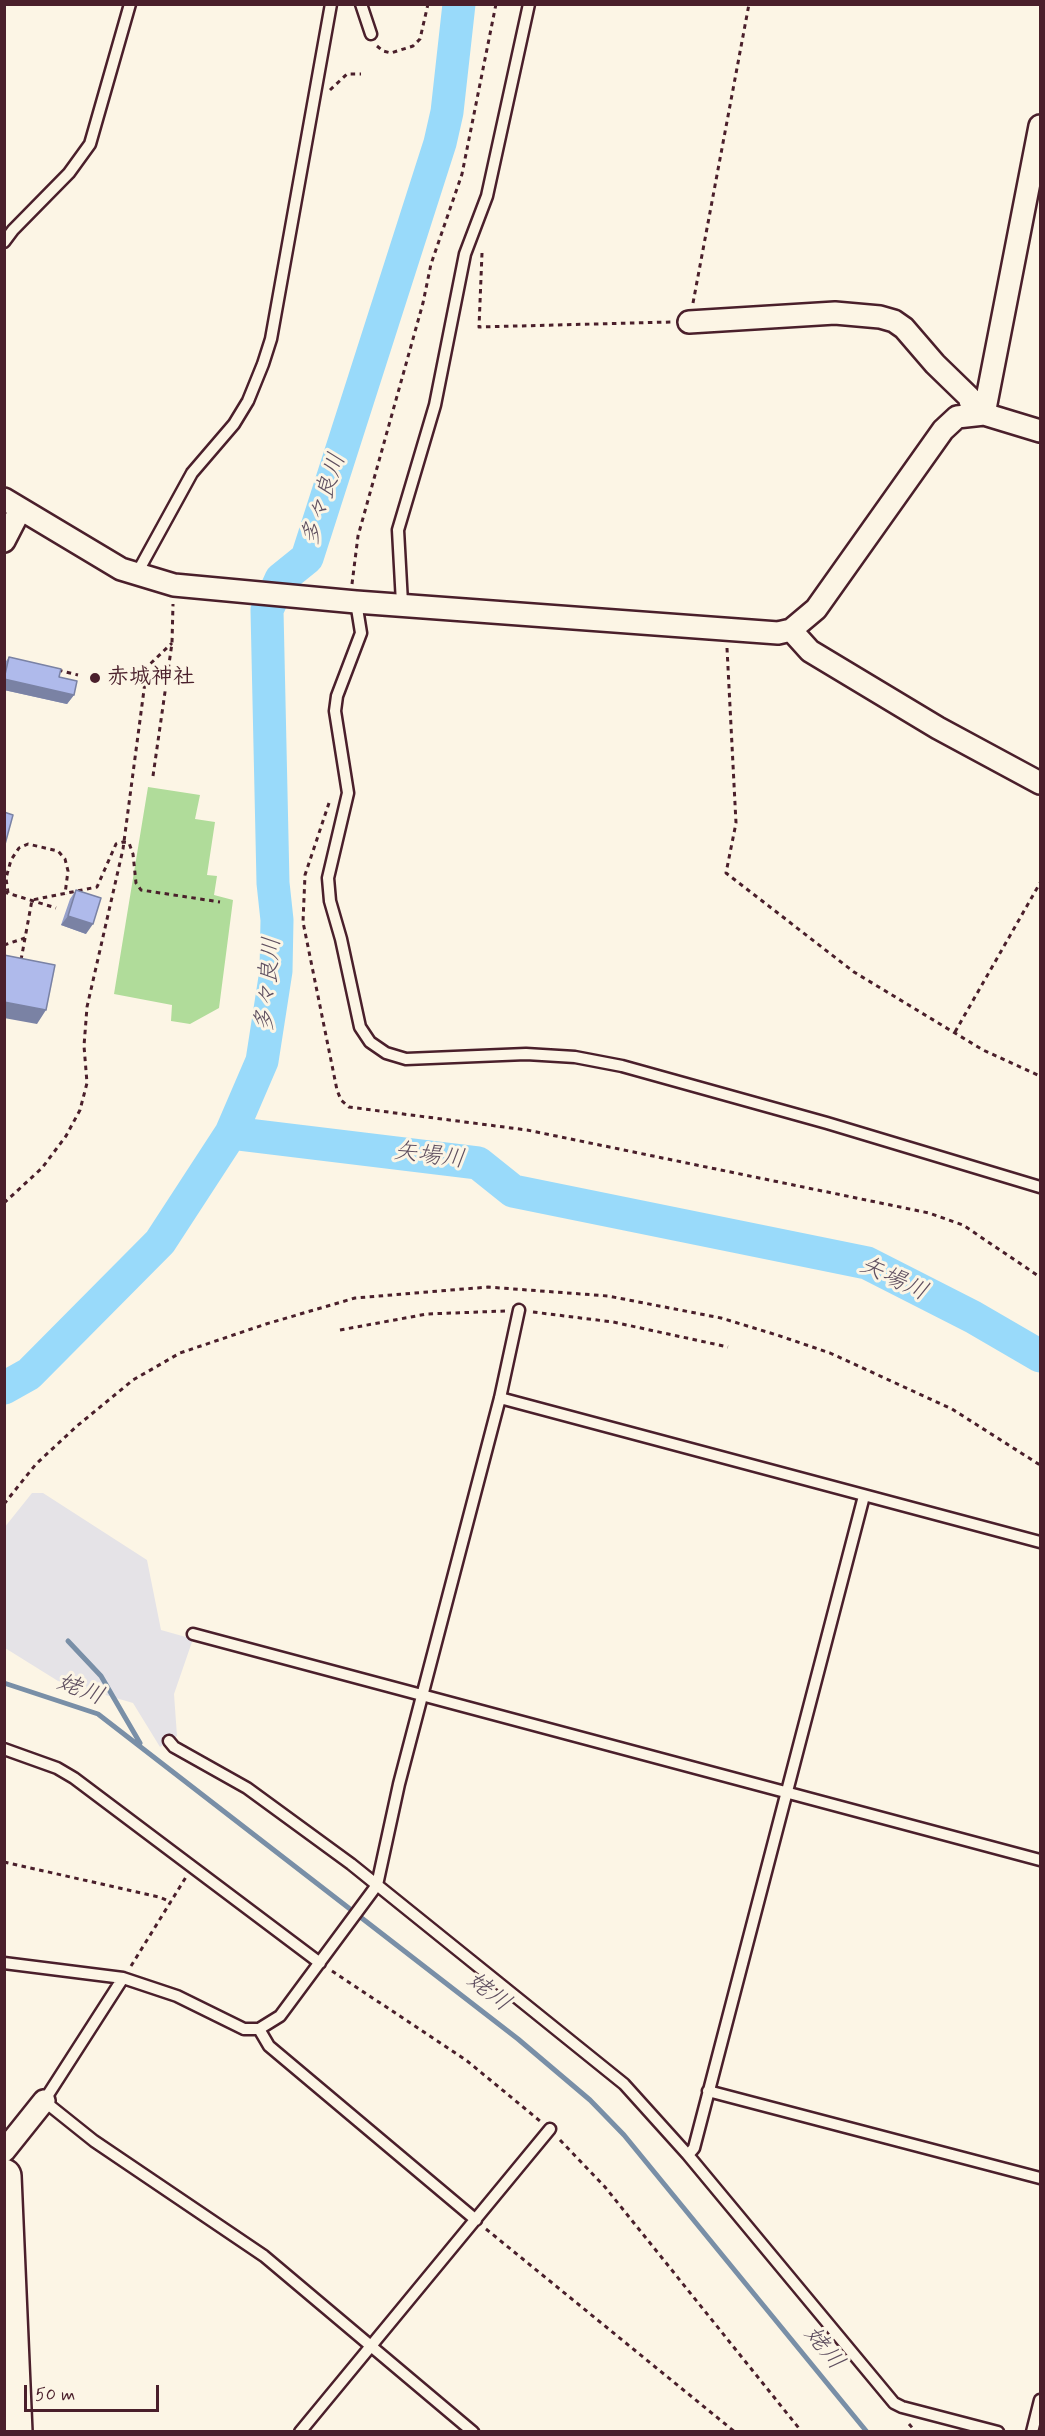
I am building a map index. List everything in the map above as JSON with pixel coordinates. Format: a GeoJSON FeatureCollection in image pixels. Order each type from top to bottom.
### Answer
{"type":"FeatureCollection","features":[{"type":"Feature","properties":{"kind":"main road"},"geometry":{"type":"LineString","coordinates":[[4,2176],[15,2432]]}},
{"type":"Feature","properties":{"kind":"street"},"geometry":{"type":"LineString","coordinates":[[979,413],[1041,126]]}},
{"type":"Feature","properties":{"kind":"street"},"geometry":{"type":"LineString","coordinates":[[689,322],[835,313],[880,317],[894,321],[904,328],[935,364],[969,397],[979,413]]}},
{"type":"Feature","properties":{"kind":"street"},"geometry":{"type":"LineString","coordinates":[[4,541],[13,505],[121,569],[174,585],[306,595],[352,601],[778,633],[791,630],[816,609],[943,430],[957,417],[979,413],[1041,431]]}},
{"type":"Feature","properties":{"kind":"street"},"geometry":{"type":"LineString","coordinates":[[791,630],[810,651],[938,728],[1041,783]]}},
{"type":"Feature","properties":{"kind":"street"},"geometry":{"type":"LineString","coordinates":[[4,2151],[44,2101]]}},
{"type":"Feature","properties":{"kind":"lane"},"geometry":{"type":"LineString","coordinates":[[4,242],[69,173],[90,144],[130,4]]}},
{"type":"Feature","properties":{"kind":"lane"},"geometry":{"type":"LineString","coordinates":[[136,575],[192,473],[234,424],[255,386],[271,339],[331,4]]}},
{"type":"Feature","properties":{"kind":"lane"},"geometry":{"type":"LineString","coordinates":[[361,4],[371,34]]}},
{"type":"Feature","properties":{"kind":"lane"},"geometry":{"type":"LineString","coordinates":[[402,603],[398,530],[435,405],[465,254],[487,196],[529,4]]}},
{"type":"Feature","properties":{"kind":"lane"},"geometry":{"type":"LineString","coordinates":[[352,601],[361,633],[337,696],[335,711],[348,793],[328,878],[330,901],[360,1027],[370,1042],[386,1053],[406,1059],[526,1054],[576,1057],[622,1066],[849,1129],[1041,1187]]}},
{"type":"Feature","properties":{"kind":"lane"},"geometry":{"type":"LineString","coordinates":[[4,1963],[123,1978],[177,1996],[233,2025],[259,2029],[280,2016],[374,1890],[422,1693],[500,1398],[519,1310]]}},
{"type":"Feature","properties":{"kind":"lane"},"geometry":{"type":"LineString","coordinates":[[500,1398],[1041,1542]]}},
{"type":"Feature","properties":{"kind":"lane"},"geometry":{"type":"LineString","coordinates":[[688,2154],[694,2148],[864,1496]]}},
{"type":"Feature","properties":{"kind":"lane"},"geometry":{"type":"LineString","coordinates":[[193,1634],[422,1693],[1041,1860]]}},
{"type":"Feature","properties":{"kind":"lane"},"geometry":{"type":"LineString","coordinates":[[169,1741],[174,1747],[247,1788],[374,1890],[615,2076],[688,2154],[894,2403],[998,2432]]}},
{"type":"Feature","properties":{"kind":"lane"},"geometry":{"type":"LineString","coordinates":[[4,1749],[57,1768],[74,1778],[323,1960]]}},
{"type":"Feature","properties":{"kind":"lane"},"geometry":{"type":"LineString","coordinates":[[123,1978],[44,2101],[94,2141],[264,2256],[473,2432]]}},
{"type":"Feature","properties":{"kind":"lane"},"geometry":{"type":"LineString","coordinates":[[259,2029],[269,2046],[476,2220]]}},
{"type":"Feature","properties":{"kind":"lane"},"geometry":{"type":"LineString","coordinates":[[708,2091],[1041,2178]]}},
{"type":"Feature","properties":{"kind":"lane"},"geometry":{"type":"LineString","coordinates":[[300,2432],[550,2129]]}},
{"type":"Feature","properties":{"kind":"lane"},"geometry":{"type":"LineString","coordinates":[[1032,2432],[1041,2400]]}},
{"type":"Feature","properties":{"kind":"path"},"geometry":{"type":"LineString","coordinates":[[371,34],[383,51],[391,53],[413,46],[420,39],[428,4]]}},
{"type":"Feature","properties":{"kind":"path"},"geometry":{"type":"LineString","coordinates":[[352,601],[358,536],[423,303],[431,264],[462,174],[495,4]]}},
{"type":"Feature","properties":{"kind":"path"},"geometry":{"type":"LineString","coordinates":[[482,248],[479,327],[689,322],[749,4]]}},
{"type":"Feature","properties":{"kind":"path"},"geometry":{"type":"LineString","coordinates":[[311,111],[347,74],[361,74]]}},
{"type":"Feature","properties":{"kind":"path"},"geometry":{"type":"LineString","coordinates":[[153,776],[172,643],[174,585]]}},
{"type":"Feature","properties":{"kind":"path"},"geometry":{"type":"LineString","coordinates":[[726,628],[736,823],[726,873],[854,972],[983,1050],[1041,1076]]}},
{"type":"Feature","properties":{"kind":"path"},"geometry":{"type":"LineString","coordinates":[[4,1203],[42,1168],[66,1136],[80,1110],[87,1083],[84,1046],[87,1007],[123,842],[147,667],[172,643]]}},
{"type":"Feature","properties":{"kind":"path"},"geometry":{"type":"LineString","coordinates":[[57,670],[78,675]]}},
{"type":"Feature","properties":{"kind":"path"},"geometry":{"type":"LineString","coordinates":[[331,799],[305,875],[303,922],[337,1090],[341,1100],[349,1107],[527,1130],[929,1213],[963,1225],[1041,1277]]}},
{"type":"Feature","properties":{"kind":"path"},"geometry":{"type":"LineString","coordinates":[[32,900],[97,887],[116,844],[123,842],[129,843],[133,854],[136,883],[141,891],[220,902]]}},
{"type":"Feature","properties":{"kind":"path"},"geometry":{"type":"LineString","coordinates":[[56,908],[6,892],[6,878],[11,860],[19,848],[28,844],[58,851],[65,859],[68,871],[65,894]]}},
{"type":"Feature","properties":{"kind":"path"},"geometry":{"type":"LineString","coordinates":[[954,1033],[1041,884]]}},
{"type":"Feature","properties":{"kind":"path"},"geometry":{"type":"LineString","coordinates":[[21,962],[32,900]]}},
{"type":"Feature","properties":{"kind":"path"},"geometry":{"type":"LineString","coordinates":[[4,945],[26,938]]}},
{"type":"Feature","properties":{"kind":"path"},"geometry":{"type":"LineString","coordinates":[[340,1329],[427,1314],[519,1310],[613,1322],[728,1347]]}},
{"type":"Feature","properties":{"kind":"path"},"geometry":{"type":"LineString","coordinates":[[4,1862],[159,1897],[171,1902]]}},
{"type":"Feature","properties":{"kind":"path"},"geometry":{"type":"LineString","coordinates":[[123,1978],[193,1865]]}},
{"type":"Feature","properties":{"kind":"path"},"geometry":{"type":"LineString","coordinates":[[323,1960],[466,2060],[550,2129],[605,2187],[802,2432]]}},
{"type":"Feature","properties":{"kind":"path"},"geometry":{"type":"LineString","coordinates":[[476,2220],[735,2432]]}},
{"type":"Feature","properties":{"kind":"shaded area"},"geometry":{"type":"Polygon","coordinates":[[[32,1493],[43,1493],[147,1560],[161,1630],[193,1639],[174,1694],[177,1736],[160,1747],[133,1703],[58,1681],[5,1648],[4,1528],[32,1493]]]}},
{"type":"Feature","properties":{"kind":"green space"},"geometry":{"type":"Polygon","coordinates":[[[148,787],[200,795],[195,819],[215,822],[207,875],[217,876],[214,895],[233,900],[219,1008],[190,1024],[171,1021],[172,1005],[114,994],[148,787]]]}},
{"type":"Feature","properties":{"kind":"building"},"geometry":{"type":"Polygon","coordinates":[[[9,657],[61,669],[59,677],[77,681],[74,695],[4,679],[9,657]]]}},
{"type":"Feature","properties":{"kind":"building"},"geometry":{"type":"Polygon","coordinates":[[[4,812],[13,815],[4,848],[4,812]]]}},
{"type":"Feature","properties":{"kind":"building"},"geometry":{"type":"Polygon","coordinates":[[[76,890],[101,898],[93,924],[68,916],[76,890]]]}},
{"type":"Feature","properties":{"kind":"building"},"geometry":{"type":"Polygon","coordinates":[[[4,955],[55,965],[46,1010],[4,1002],[4,955]]]}},
{"type":"Feature","properties":{"kind":"waterway","name":"多々良川"},"geometry":{"type":"LineString","coordinates":[[4,1388],[29,1374],[160,1242],[231,1133],[262,1061],[276,971],[277,920],[273,883],[267,610],[281,579],[307,558],[440,143],[447,112],[459,4]]}},
{"type":"Feature","properties":{"kind":"waterway","name":"矢場川"},"geometry":{"type":"LineString","coordinates":[[231,1133],[478,1163],[513,1191],[867,1263],[973,1317],[1040,1356]]}},
{"type":"Feature","properties":{"kind":"waterway"},"geometry":{"type":"LineString","coordinates":[[68,1641],[101,1676],[140,1743]]}},
{"type":"Feature","properties":{"kind":"waterway","name":"姥川"},"geometry":{"type":"LineString","coordinates":[[4,1683],[98,1714],[518,2039],[590,2100],[624,2135],[867,2432]]}},
{"type":"Feature","properties":{"kind":"place","name":"赤城神社"},"geometry":{"type":"Point","coordinates":[95,678]}}]}
